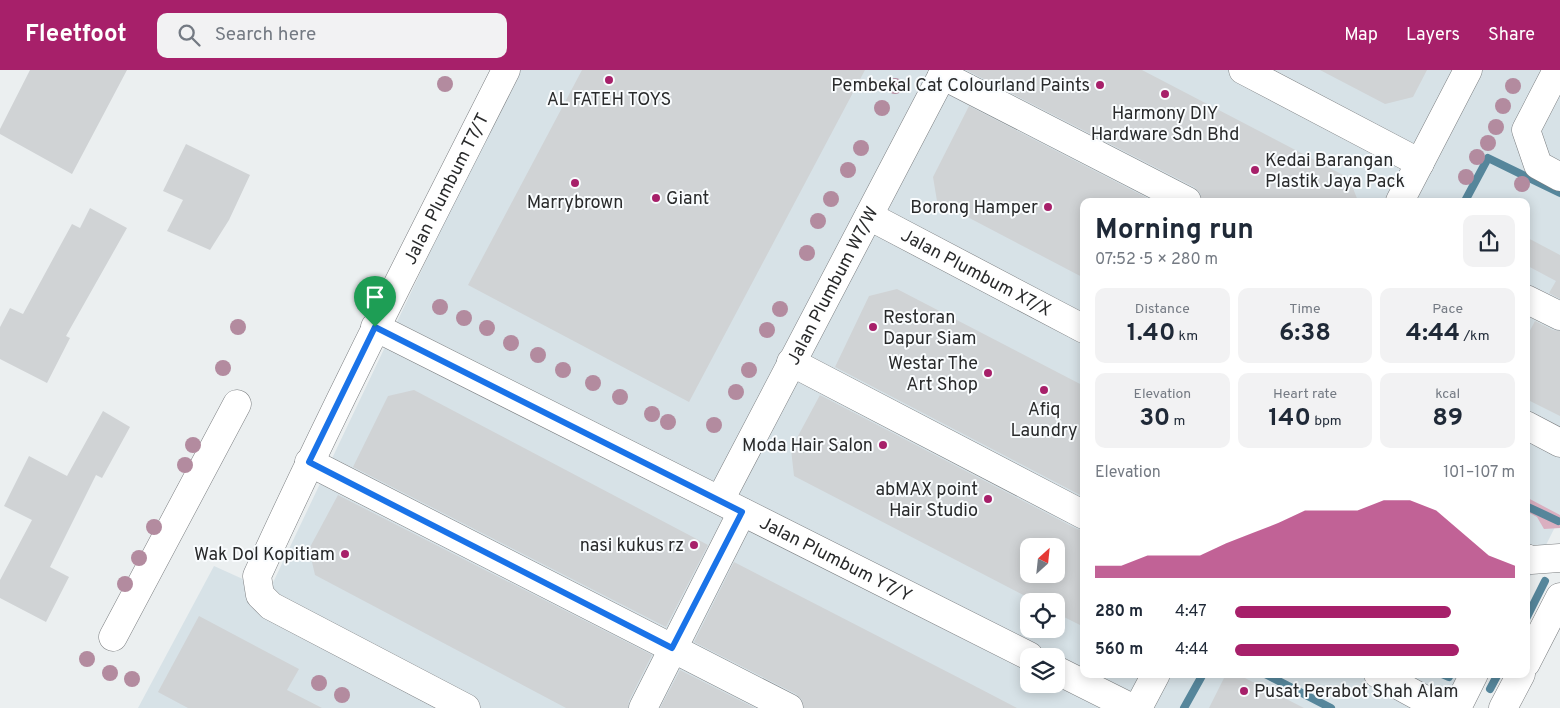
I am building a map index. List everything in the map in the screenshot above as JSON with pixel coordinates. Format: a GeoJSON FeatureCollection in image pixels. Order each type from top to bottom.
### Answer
{"type":"FeatureCollection","features":[{"type":"Feature","properties":{"kind":"street","name":"Jalan Plumbum T7/T"},"geometry":{"type":"LineString","coordinates":[[466,708],[271,606],[260,595],[257,576],[309,462],[375,327],[506,70]]}},
{"type":"Feature","properties":{"kind":"street"},"geometry":{"type":"LineString","coordinates":[[1243,70],[1420,163]]}},
{"type":"Feature","properties":{"kind":"street"},"geometry":{"type":"LineString","coordinates":[[1402,198],[1468,70]]}},
{"type":"Feature","properties":{"kind":"street"},"geometry":{"type":"LineString","coordinates":[[1557,70],[1526,130],[1538,165],[1560,177]]}},
{"type":"Feature","properties":{"kind":"street"},"geometry":{"type":"LineString","coordinates":[[941,78],[1150,198]]}},
{"type":"Feature","properties":{"kind":"street"},"geometry":{"type":"LineString","coordinates":[[941,78],[1180,198]]}},
{"type":"Feature","properties":{"kind":"street","name":"Jalan Plumbum W7/W"},"geometry":{"type":"LineString","coordinates":[[643,708],[672,648],[794,356],[941,78]]}},
{"type":"Feature","properties":{"kind":"street","name":"Jalan Plumbum X7/X"},"geometry":{"type":"LineString","coordinates":[[869,216],[1080,327]]}},
{"type":"Feature","properties":{"kind":"street"},"geometry":{"type":"LineString","coordinates":[[1530,301],[1560,316]]}},
{"type":"Feature","properties":{"kind":"street","name":"Jalan Plumbum Y7/Y"},"geometry":{"type":"LineString","coordinates":[[375,327],[1020,651]]}},
{"type":"Feature","properties":{"kind":"street"},"geometry":{"type":"LineString","coordinates":[[794,356],[1080,497]]}},
{"type":"Feature","properties":{"kind":"street"},"geometry":{"type":"LineString","coordinates":[[794,356],[1080,513]]}},
{"type":"Feature","properties":{"kind":"street"},"geometry":{"type":"LineString","coordinates":[[113,637],[237,404]]}},
{"type":"Feature","properties":{"kind":"street"},"geometry":{"type":"LineString","coordinates":[[1530,427],[1560,443]]}},
{"type":"Feature","properties":{"kind":"street"},"geometry":{"type":"LineString","coordinates":[[309,462],[790,708]]}},
{"type":"Feature","properties":{"kind":"street"},"geometry":{"type":"LineString","coordinates":[[1530,563],[1560,558]]}},
{"type":"Feature","properties":{"kind":"street"},"geometry":{"type":"LineString","coordinates":[[1530,655],[1560,597]]}},
{"type":"Feature","properties":{"kind":"street"},"geometry":{"type":"LineString","coordinates":[[1065,674],[1132,708]]}},
{"type":"Feature","properties":{"kind":"street"},"geometry":{"type":"LineString","coordinates":[[1138,708],[1154,678]]}},
{"type":"Feature","properties":{"kind":"street"},"geometry":{"type":"LineString","coordinates":[[1393,678],[1440,708]]}},
{"type":"Feature","properties":{"kind":"street"},"geometry":{"type":"LineString","coordinates":[[1457,708],[1472,678]]}},
{"type":"Feature","properties":{"kind":"street"},"geometry":{"type":"LineString","coordinates":[[1503,708],[1519,678]]}},
{"type":"Feature","properties":{"kind":"shaded area"},"geometry":{"type":"Polygon","coordinates":[[[520,70],[1560,70],[1560,517],[1530,577],[1530,198],[1080,198],[1080,678],[1480,678],[1465,708],[138,708],[214,566],[269,591],[463,183],[520,70]]]}},
{"type":"Feature","properties":{"kind":"shaded area"},"geometry":{"type":"Polygon","coordinates":[[[1530,499],[1560,515],[1560,528],[1544,529],[1537,517],[1530,513],[1530,499]]]}},
{"type":"Feature","properties":{"kind":"building"},"geometry":{"type":"Polygon","coordinates":[[[30,70],[127,70],[72,174],[0,134],[0,129],[30,70]]]}},
{"type":"Feature","properties":{"kind":"building","name":"Giant"},"geometry":{"type":"Polygon","coordinates":[[[582,70],[865,70],[689,402],[468,285],[582,70]]]}},
{"type":"Feature","properties":{"kind":"building"},"geometry":{"type":"Polygon","coordinates":[[[966,70],[1142,70],[1349,178],[1357,198],[1201,198],[1200,193],[1194,187],[966,70]]]}},
{"type":"Feature","properties":{"kind":"building"},"geometry":{"type":"Polygon","coordinates":[[[1320,70],[1427,70],[1413,97],[1385,104],[1320,70]]]}},
{"type":"Feature","properties":{"kind":"building"},"geometry":{"type":"Polygon","coordinates":[[[969,106],[1147,198],[1080,198],[1080,276],[937,201],[933,177],[969,106]]]}},
{"type":"Feature","properties":{"kind":"building"},"geometry":{"type":"Polygon","coordinates":[[[186,144],[250,175],[229,220],[210,250],[167,231],[183,200],[163,191],[186,144]]]}},
{"type":"Feature","properties":{"kind":"building"},"geometry":{"type":"Polygon","coordinates":[[[90,208],[127,228],[66,336],[70,338],[47,383],[0,359],[0,327],[10,308],[23,314],[72,224],[80,228],[90,208]]]}},
{"type":"Feature","properties":{"kind":"building"},"geometry":{"type":"Polygon","coordinates":[[[1530,239],[1560,255],[1560,299],[1549,293],[1556,281],[1530,267],[1530,239]]]}},
{"type":"Feature","properties":{"kind":"building"},"geometry":{"type":"Polygon","coordinates":[[[897,289],[1080,384],[1080,495],[835,367],[869,296],[897,289]]]}},
{"type":"Feature","properties":{"kind":"building"},"geometry":{"type":"Polygon","coordinates":[[[1535,321],[1553,330],[1560,331],[1560,416],[1530,401],[1530,330],[1535,321]]]}},
{"type":"Feature","properties":{"kind":"building"},"geometry":{"type":"Polygon","coordinates":[[[414,390],[708,545],[666,627],[353,467],[388,396],[414,390]]]}},
{"type":"Feature","properties":{"kind":"building"},"geometry":{"type":"Polygon","coordinates":[[[820,395],[1080,529],[1080,625],[1065,618],[1065,593],[1020,593],[794,476],[791,449],[820,395]]]}},
{"type":"Feature","properties":{"kind":"building"},"geometry":{"type":"Polygon","coordinates":[[[103,411],[130,427],[102,478],[96,475],[50,567],[69,577],[46,622],[0,598],[0,580],[32,520],[4,506],[29,456],[67,476],[103,411]]]}},
{"type":"Feature","properties":{"kind":"building"},"geometry":{"type":"Polygon","coordinates":[[[338,495],[652,655],[629,701],[628,708],[566,708],[315,575],[309,549],[338,495]]]}},
{"type":"Feature","properties":{"kind":"building"},"geometry":{"type":"Polygon","coordinates":[[[734,562],[1017,708],[804,708],[802,700],[796,694],[694,642],[734,562]]]}},
{"type":"Feature","properties":{"kind":"building"},"geometry":{"type":"Polygon","coordinates":[[[199,616],[299,669],[287,690],[322,708],[188,708],[158,692],[199,616]]]}},
{"type":"Feature","properties":{"kind":"building"},"geometry":{"type":"Polygon","coordinates":[[[680,670],[755,708],[660,708],[680,670]]]}},
{"type":"Feature","properties":{"kind":"building","name":"Pusat Perabot Shah Alam"},"geometry":{"type":"Polygon","coordinates":[[[1224,678],[1245,678],[1304,708],[1209,708],[1224,678]]]}},
{"type":"Feature","properties":{"kind":"waterway"},"geometry":{"type":"LineString","coordinates":[[1467,198],[1488,158],[1560,193]]}},
{"type":"Feature","properties":{"kind":"waterway"},"geometry":{"type":"LineString","coordinates":[[1530,508],[1558,521]]}},
{"type":"Feature","properties":{"kind":"waterway"},"geometry":{"type":"LineString","coordinates":[[1530,611],[1545,581]]}},
{"type":"Feature","properties":{"kind":"waterway"},"geometry":{"type":"LineString","coordinates":[[1184,708],[1201,678]]}},
{"type":"Feature","properties":{"kind":"waterway"},"geometry":{"type":"LineString","coordinates":[[1273,678],[1331,708]]}},
{"type":"Feature","properties":{"kind":"waterway"},"geometry":{"type":"LineString","coordinates":[[1490,689],[1496,678]]}},
{"type":"Feature","properties":{"kind":"place","name":"AL FATEH TOYS"},"geometry":{"type":"Point","coordinates":[609,80]}},
{"type":"Feature","properties":{"kind":"place","name":"Pembekal Cat Colourland Paints"},"geometry":{"type":"Point","coordinates":[1100,85]}},
{"type":"Feature","properties":{"kind":"place","name":"Harmony DIY Hardware Sdn Bhd"},"geometry":{"type":"Point","coordinates":[1165,94]}},
{"type":"Feature","properties":{"kind":"place","name":"Kedai Barangan Plastik Jaya Pack"},"geometry":{"type":"Point","coordinates":[1255,170]}},
{"type":"Feature","properties":{"kind":"place","name":"Marrybrown"},"geometry":{"type":"Point","coordinates":[575,183]}},
{"type":"Feature","properties":{"kind":"place","name":"Giant"},"geometry":{"type":"Point","coordinates":[656,198]}},
{"type":"Feature","properties":{"kind":"place","name":"Borong Hamper"},"geometry":{"type":"Point","coordinates":[1048,207]}},
{"type":"Feature","properties":{"kind":"place","name":"Restoran Dapur Siam"},"geometry":{"type":"Point","coordinates":[873,327]}},
{"type":"Feature","properties":{"kind":"place","name":"Westar The Art Shop"},"geometry":{"type":"Point","coordinates":[988,373]}},
{"type":"Feature","properties":{"kind":"place","name":"Afiq Laundry"},"geometry":{"type":"Point","coordinates":[1044,390]}},
{"type":"Feature","properties":{"kind":"place","name":"Moda Hair Salon"},"geometry":{"type":"Point","coordinates":[883,445]}},
{"type":"Feature","properties":{"kind":"place","name":"abMAX point Hair Studio"},"geometry":{"type":"Point","coordinates":[988,499]}},
{"type":"Feature","properties":{"kind":"place","name":"nasi kukus rz"},"geometry":{"type":"Point","coordinates":[694,545]}},
{"type":"Feature","properties":{"kind":"place","name":"Wak Dol Kopitiam"},"geometry":{"type":"Point","coordinates":[345,554]}},
{"type":"Feature","properties":{"kind":"place","name":"Pusat Perabot Shah Alam"},"geometry":{"type":"Point","coordinates":[1244,691]}},
{"type":"Feature","properties":{"kind":"route"},"geometry":{"type":"LineString","coordinates":[[375,327],[742,512],[672,648],[309,462],[375,327]]}}]}
